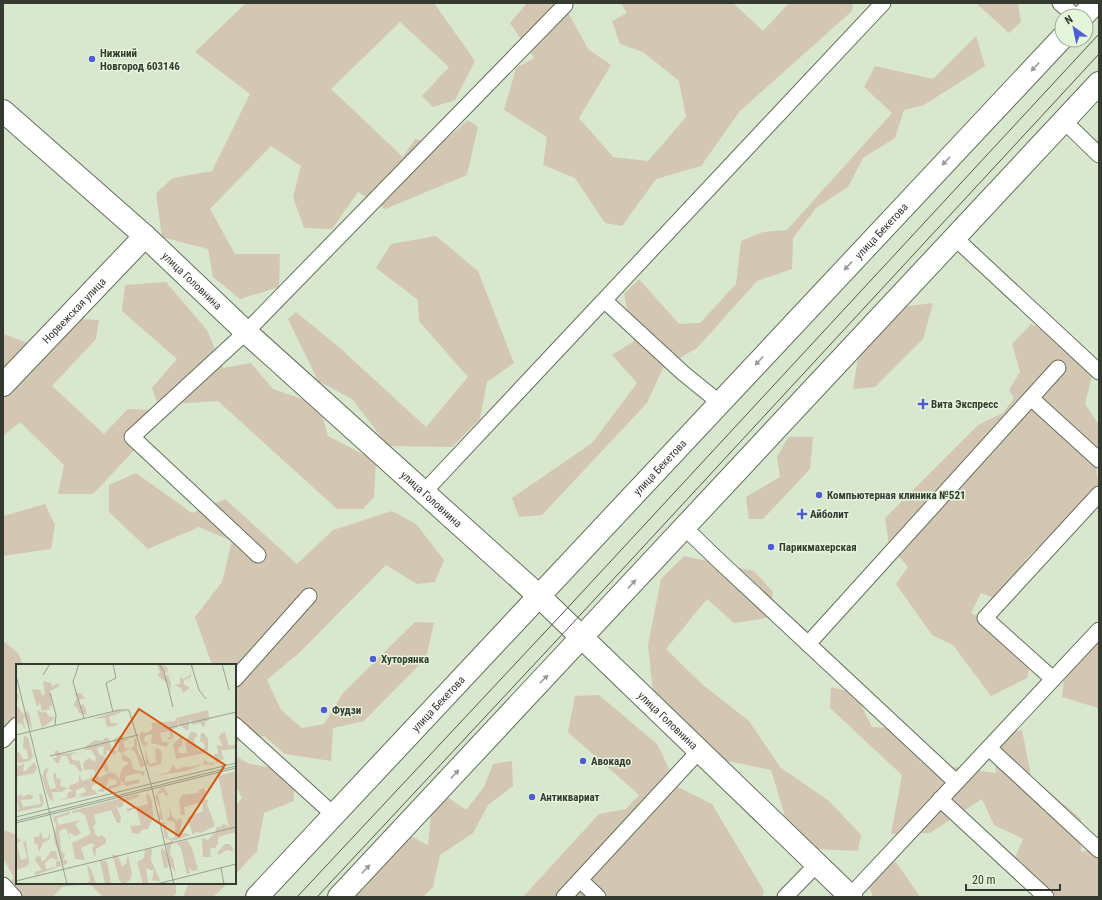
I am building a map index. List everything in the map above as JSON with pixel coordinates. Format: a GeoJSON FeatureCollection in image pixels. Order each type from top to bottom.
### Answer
{"type":"FeatureCollection","features":[{"type":"Feature","properties":{"kind":"main road","name":"улица Бекетова"},"geometry":{"type":"LineString","coordinates":[[257,897],[1054,47]]}},
{"type":"Feature","properties":{"kind":"main road"},"geometry":{"type":"LineString","coordinates":[[339,897],[1099,83]]}},
{"type":"Feature","properties":{"kind":"main road","name":"улица Головнина"},"geometry":{"type":"LineString","coordinates":[[3,111],[145,236],[246,332],[539,596],[850,896]]}},
{"type":"Feature","properties":{"kind":"main road","name":"Норвежская улица"},"geometry":{"type":"LineString","coordinates":[[3,385],[145,236]]}},
{"type":"Feature","properties":{"kind":"lane"},"geometry":{"type":"LineString","coordinates":[[424,492],[605,301],[883,3]]}},
{"type":"Feature","properties":{"kind":"lane"},"geometry":{"type":"LineString","coordinates":[[258,555],[132,438],[246,332],[565,5]]}},
{"type":"Feature","properties":{"kind":"lane"},"geometry":{"type":"LineString","coordinates":[[1064,121],[1099,155]]}},
{"type":"Feature","properties":{"kind":"lane"},"geometry":{"type":"LineString","coordinates":[[955,238],[1099,372]]}},
{"type":"Feature","properties":{"kind":"lane"},"geometry":{"type":"LineString","coordinates":[[605,301],[684,373],[720,403]]}},
{"type":"Feature","properties":{"kind":"lane"},"geometry":{"type":"LineString","coordinates":[[808,644],[1058,368]]}},
{"type":"Feature","properties":{"kind":"lane"},"geometry":{"type":"LineString","coordinates":[[1031,398],[1099,460]]}},
{"type":"Feature","properties":{"kind":"lane"},"geometry":{"type":"LineString","coordinates":[[1053,679],[985,618],[1099,494]]}},
{"type":"Feature","properties":{"kind":"lane"},"geometry":{"type":"LineString","coordinates":[[685,528],[956,782]]}},
{"type":"Feature","properties":{"kind":"lane"},"geometry":{"type":"LineString","coordinates":[[236,678],[310,596]]}},
{"type":"Feature","properties":{"kind":"lane"},"geometry":{"type":"LineString","coordinates":[[850,896],[1099,630]]}},
{"type":"Feature","properties":{"kind":"lane"},"geometry":{"type":"LineString","coordinates":[[236,726],[334,815]]}},
{"type":"Feature","properties":{"kind":"lane"},"geometry":{"type":"LineString","coordinates":[[3,740],[16,727]]}},
{"type":"Feature","properties":{"kind":"lane"},"geometry":{"type":"LineString","coordinates":[[989,748],[1099,850]]}},
{"type":"Feature","properties":{"kind":"lane"},"geometry":{"type":"LineString","coordinates":[[564,897],[700,750]]}},
{"type":"Feature","properties":{"kind":"lane"},"geometry":{"type":"LineString","coordinates":[[940,799],[1046,897]]}},
{"type":"Feature","properties":{"kind":"lane"},"geometry":{"type":"LineString","coordinates":[[785,897],[817,864]]}},
{"type":"Feature","properties":{"kind":"lane"},"geometry":{"type":"LineString","coordinates":[[580,880],[598,897]]}},
{"type":"Feature","properties":{"kind":"lane"},"geometry":{"type":"LineString","coordinates":[[3,885],[14,897]]}},
{"type":"Feature","properties":{"kind":"shaded area"},"geometry":{"type":"Polygon","coordinates":[[[246,3],[434,3],[475,61],[455,100],[433,107],[422,96],[449,67],[400,22],[331,89],[403,157],[415,139],[441,144],[468,120],[478,127],[467,175],[385,209],[358,192],[332,229],[304,228],[293,197],[301,166],[271,146],[210,209],[235,254],[280,254],[279,287],[240,299],[213,277],[208,249],[162,237],[156,193],[173,178],[212,171],[250,94],[195,52],[246,3]]]}},
{"type":"Feature","properties":{"kind":"shaded area"},"geometry":{"type":"Polygon","coordinates":[[[527,3],[563,3],[588,49],[611,65],[579,118],[613,157],[648,161],[686,117],[679,81],[643,52],[620,44],[612,21],[627,13],[621,3],[733,3],[763,31],[789,3],[853,3],[852,11],[740,111],[701,166],[656,179],[622,226],[605,223],[575,178],[543,165],[547,137],[504,110],[516,68],[534,58],[510,23],[527,3]]]}},
{"type":"Feature","properties":{"kind":"shaded area"},"geometry":{"type":"Polygon","coordinates":[[[976,3],[1018,3],[1021,22],[1009,33],[976,3]]]}},
{"type":"Feature","properties":{"kind":"shaded area"},"geometry":{"type":"Polygon","coordinates":[[[976,36],[985,66],[924,105],[904,110],[895,138],[863,158],[848,187],[816,208],[793,238],[792,269],[757,281],[697,348],[663,368],[647,403],[542,515],[519,517],[512,498],[592,443],[637,383],[612,355],[634,341],[624,294],[639,279],[679,324],[700,323],[736,284],[741,241],[763,232],[787,230],[892,113],[864,87],[875,66],[933,79],[976,36]]]}},
{"type":"Feature","properties":{"kind":"shaded area"},"geometry":{"type":"Polygon","coordinates":[[[436,236],[478,271],[514,363],[487,382],[480,419],[452,447],[388,446],[352,399],[318,381],[288,319],[296,312],[341,349],[426,427],[468,377],[419,321],[418,300],[376,268],[391,244],[436,236]]]}},
{"type":"Feature","properties":{"kind":"shaded area"},"geometry":{"type":"Polygon","coordinates":[[[166,282],[207,330],[223,368],[251,363],[273,389],[319,405],[328,436],[376,461],[374,497],[363,509],[337,509],[218,401],[158,405],[152,388],[177,359],[122,311],[125,285],[166,282]]]}},
{"type":"Feature","properties":{"kind":"shaded area"},"geometry":{"type":"Polygon","coordinates":[[[933,303],[923,339],[875,387],[853,389],[858,357],[900,307],[933,303]]]}},
{"type":"Feature","properties":{"kind":"shaded area"},"geometry":{"type":"Polygon","coordinates":[[[77,319],[99,320],[96,339],[52,386],[104,434],[128,409],[153,410],[142,442],[93,494],[58,494],[64,465],[20,422],[3,436],[3,334],[47,350],[77,319]]]}},
{"type":"Feature","properties":{"kind":"shaded area"},"geometry":{"type":"Polygon","coordinates":[[[1031,324],[1078,342],[1096,361],[1085,404],[1099,425],[1099,465],[1095,462],[1099,488],[1025,560],[1026,581],[1005,602],[981,593],[971,613],[1014,633],[1034,653],[1027,678],[991,696],[953,645],[932,635],[896,584],[908,567],[889,545],[885,518],[978,425],[1003,413],[1014,398],[1009,390],[1020,372],[1012,344],[1031,324]]]}},
{"type":"Feature","properties":{"kind":"shaded area"},"geometry":{"type":"Polygon","coordinates":[[[788,437],[813,437],[810,469],[763,519],[749,519],[746,497],[780,477],[777,457],[788,437]]]}},
{"type":"Feature","properties":{"kind":"shaded area"},"geometry":{"type":"Polygon","coordinates":[[[136,473],[192,513],[225,499],[297,564],[333,530],[392,511],[416,524],[444,560],[435,582],[417,584],[386,565],[300,652],[267,680],[281,710],[302,728],[324,724],[343,693],[415,622],[434,623],[426,658],[364,721],[333,728],[331,761],[285,754],[264,736],[236,742],[236,702],[238,700],[236,699],[236,664],[212,664],[195,617],[222,582],[232,541],[199,527],[148,549],[109,512],[109,485],[136,473]]]}},
{"type":"Feature","properties":{"kind":"shaded area"},"geometry":{"type":"Polygon","coordinates":[[[45,504],[55,525],[51,549],[3,556],[3,516],[45,504]]]}},
{"type":"Feature","properties":{"kind":"shaded area"},"geometry":{"type":"Polygon","coordinates":[[[684,556],[754,571],[773,592],[767,618],[734,623],[707,599],[666,649],[703,685],[749,721],[780,767],[829,801],[861,835],[858,851],[814,849],[787,823],[771,770],[723,760],[653,692],[648,645],[661,579],[684,556]]]}},
{"type":"Feature","properties":{"kind":"shaded area"},"geometry":{"type":"Polygon","coordinates":[[[1099,621],[1099,711],[1098,708],[1062,697],[1066,658],[1099,621]]]}},
{"type":"Feature","properties":{"kind":"shaded area"},"geometry":{"type":"Polygon","coordinates":[[[3,641],[18,653],[23,664],[16,664],[16,733],[3,740],[3,641]]]}},
{"type":"Feature","properties":{"kind":"shaded area"},"geometry":{"type":"Polygon","coordinates":[[[831,687],[855,693],[872,727],[909,729],[920,762],[996,773],[992,736],[1022,730],[1031,776],[1081,819],[1081,852],[1099,848],[1099,897],[1036,897],[1009,873],[1023,839],[994,825],[982,799],[930,833],[891,834],[902,775],[830,708],[831,687]]]}},
{"type":"Feature","properties":{"kind":"shaded area"},"geometry":{"type":"Polygon","coordinates":[[[599,695],[657,744],[678,787],[712,804],[764,891],[762,897],[523,897],[599,814],[626,809],[639,795],[568,732],[575,696],[599,695]]]}},
{"type":"Feature","properties":{"kind":"shaded area"},"geometry":{"type":"Polygon","coordinates":[[[236,757],[250,764],[294,771],[294,801],[264,813],[257,851],[236,874],[236,805],[242,798],[236,787],[236,757]]]}},
{"type":"Feature","properties":{"kind":"shaded area"},"geometry":{"type":"Polygon","coordinates":[[[512,761],[513,786],[488,805],[473,833],[440,855],[433,887],[423,897],[330,897],[407,834],[428,845],[432,805],[446,796],[466,810],[484,787],[493,764],[512,761]]]}},
{"type":"Feature","properties":{"kind":"shaded area"},"geometry":{"type":"Polygon","coordinates":[[[3,830],[16,835],[16,884],[90,884],[62,887],[53,897],[3,897],[3,887],[14,878],[3,858],[3,830]]]}},
{"type":"Feature","properties":{"kind":"shaded area"},"geometry":{"type":"Polygon","coordinates":[[[896,862],[920,897],[873,897],[862,871],[896,862]]]}},
{"type":"Feature","properties":{"kind":"shaded area"},"geometry":{"type":"Polygon","coordinates":[[[90,884],[176,884],[176,893],[173,897],[103,897],[90,884]]]}},
{"type":"Feature","properties":{"kind":"shaded area"},"geometry":{"type":"Polygon","coordinates":[[[189,884],[227,884],[213,897],[183,897],[189,884]]]}},
{"type":"Feature","properties":{"kind":"tram line"},"geometry":{"type":"LineString","coordinates":[[297,897],[560,616],[1099,34]]}},
{"type":"Feature","properties":{"kind":"tram line"},"geometry":{"type":"LineString","coordinates":[[317,897],[1099,54]]}},
{"type":"Feature","properties":{"kind":"place","name":"Нижний Новгород 603146"},"geometry":{"type":"Point","coordinates":[92,59]}},
{"type":"Feature","properties":{"kind":"place","name":"Вита Экспресс"},"geometry":{"type":"Point","coordinates":[923,404]}},
{"type":"Feature","properties":{"kind":"place","name":"Компьютерная клиника №521"},"geometry":{"type":"Point","coordinates":[819,495]}},
{"type":"Feature","properties":{"kind":"place","name":"Айболит"},"geometry":{"type":"Point","coordinates":[802,514]}},
{"type":"Feature","properties":{"kind":"place","name":"Парикмахерская"},"geometry":{"type":"Point","coordinates":[771,547]}},
{"type":"Feature","properties":{"kind":"place","name":"Хуторянка"},"geometry":{"type":"Point","coordinates":[373,659]}},
{"type":"Feature","properties":{"kind":"place","name":"Фудзи"},"geometry":{"type":"Point","coordinates":[324,710]}},
{"type":"Feature","properties":{"kind":"place","name":"Авокадо"},"geometry":{"type":"Point","coordinates":[583,761]}},
{"type":"Feature","properties":{"kind":"place","name":"Антиквариат"},"geometry":{"type":"Point","coordinates":[532,797]}}]}
